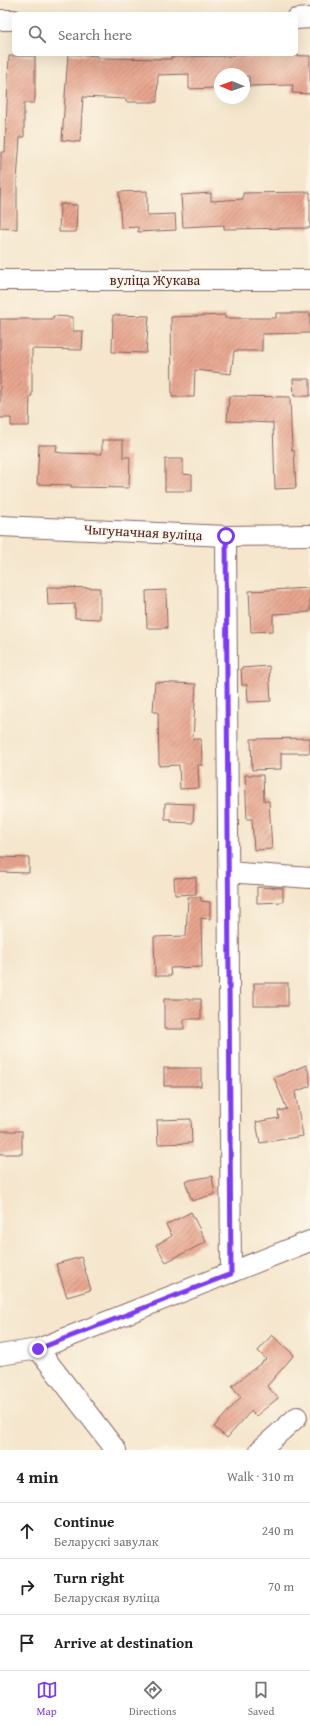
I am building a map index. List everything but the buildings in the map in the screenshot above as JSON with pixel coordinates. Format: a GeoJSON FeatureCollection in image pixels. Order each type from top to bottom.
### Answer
{"type":"FeatureCollection","features":[{"type":"Feature","properties":{"kind":"street"},"geometry":{"type":"LineString","coordinates":[[298,18],[310,18]]}},
{"type":"Feature","properties":{"kind":"street"},"geometry":{"type":"LineString","coordinates":[[0,20],[12,20]]}},
{"type":"Feature","properties":{"kind":"street","name":"вуліца Жукава"},"geometry":{"type":"LineString","coordinates":[[0,280],[310,280]]}},
{"type":"Feature","properties":{"kind":"street","name":"Чыгуначная вуліца"},"geometry":{"type":"LineString","coordinates":[[0,526],[226,536],[310,535]]}},
{"type":"Feature","properties":{"kind":"street"},"geometry":{"type":"LineString","coordinates":[[226,536],[231,1274]]}},
{"type":"Feature","properties":{"kind":"street"},"geometry":{"type":"LineString","coordinates":[[228,872],[310,878]]}},
{"type":"Feature","properties":{"kind":"street"},"geometry":{"type":"LineString","coordinates":[[0,1355],[38,1349],[231,1274],[310,1241]]}},
{"type":"Feature","properties":{"kind":"street"},"geometry":{"type":"LineString","coordinates":[[38,1349],[116,1450]]}},
{"type":"Feature","properties":{"kind":"street"},"geometry":{"type":"LineString","coordinates":[[260,1450],[297,1417]]}},
{"type":"Feature","properties":{"kind":"route"},"geometry":{"type":"LineString","coordinates":[[38,1349],[231,1274],[226,536]]}}]}
